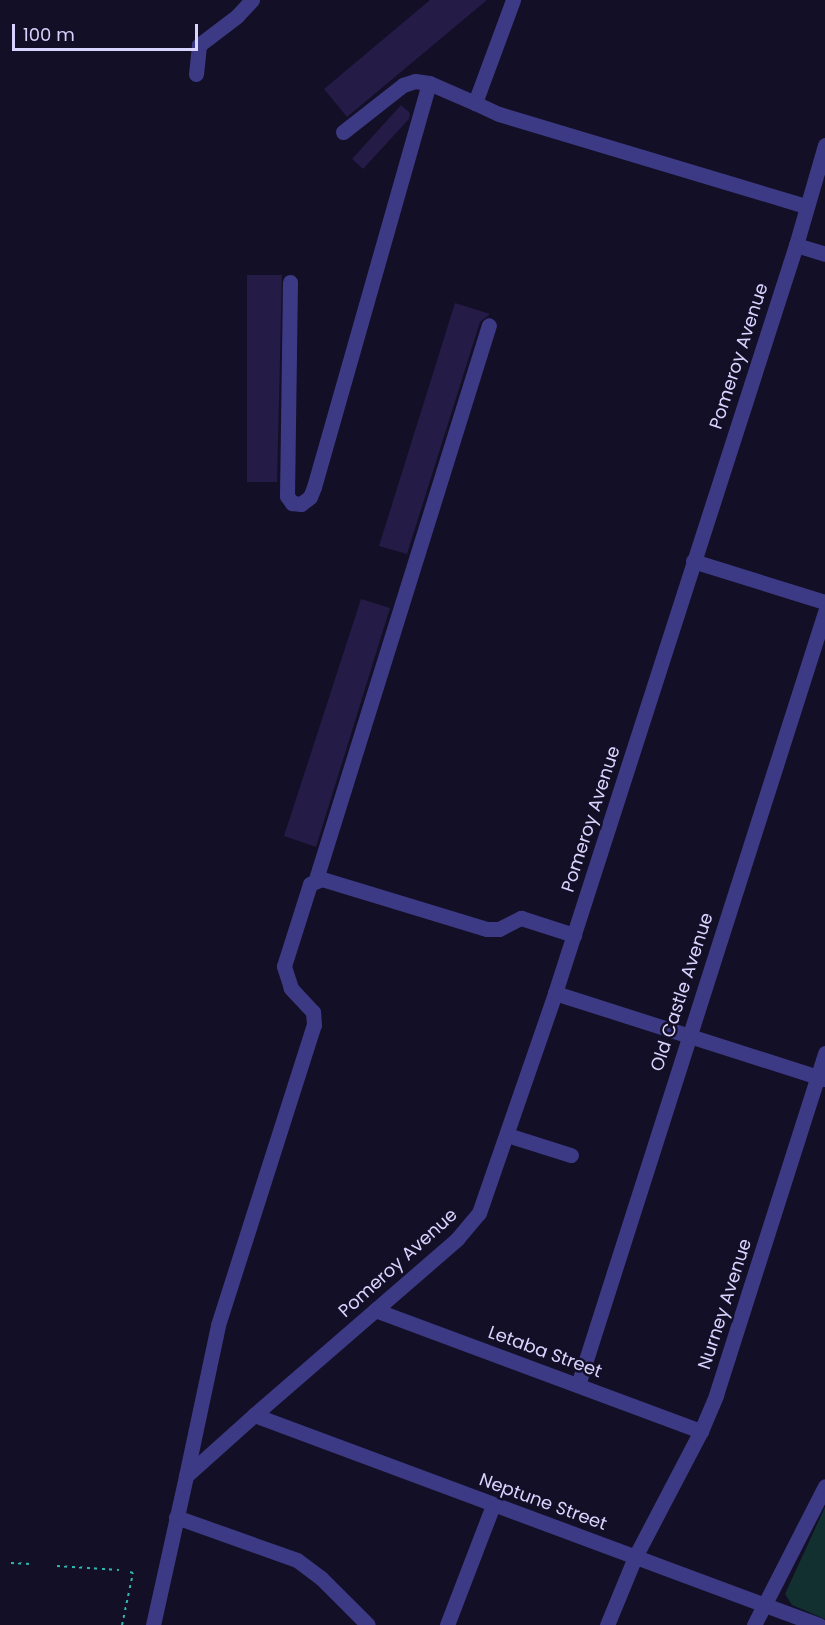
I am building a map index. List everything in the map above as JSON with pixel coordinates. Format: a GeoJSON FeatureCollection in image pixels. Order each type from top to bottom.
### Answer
{"type":"FeatureCollection","features":[{"type":"Feature","properties":{"kind":"street"},"geometry":{"type":"LineString","coordinates":[[196,74],[199,45],[237,16],[252,0]]}},
{"type":"Feature","properties":{"kind":"street"},"geometry":{"type":"LineString","coordinates":[[475,103],[513,0]]}},
{"type":"Feature","properties":{"kind":"street"},"geometry":{"type":"LineString","coordinates":[[344,132],[404,85],[415,81],[429,82],[499,114],[806,206]]}},
{"type":"Feature","properties":{"kind":"street"},"geometry":{"type":"LineString","coordinates":[[290,282],[287,496],[292,503],[301,504],[310,497],[314,487],[429,82]]}},
{"type":"Feature","properties":{"kind":"street","name":"Pomeroy Avenue"},"geometry":{"type":"LineString","coordinates":[[186,1476],[471,1226],[479,1213],[574,935],[796,245],[825,145]]}},
{"type":"Feature","properties":{"kind":"street"},"geometry":{"type":"LineString","coordinates":[[796,245],[825,255]]}},
{"type":"Feature","properties":{"kind":"street"},"geometry":{"type":"LineString","coordinates":[[153,1625],[218,1325],[314,1025],[313,1012],[291,988],[284,966],[307,891],[316,879],[489,325]]}},
{"type":"Feature","properties":{"kind":"street"},"geometry":{"type":"LineString","coordinates":[[693,561],[825,602]]}},
{"type":"Feature","properties":{"kind":"street","name":"Old Castle Avenue"},"geometry":{"type":"LineString","coordinates":[[578,1385],[825,612]]}},
{"type":"Feature","properties":{"kind":"street"},"geometry":{"type":"LineString","coordinates":[[316,879],[334,882],[487,929],[499,929],[520,918],[574,935]]}},
{"type":"Feature","properties":{"kind":"street"},"geometry":{"type":"LineString","coordinates":[[555,993],[821,1078]]}},
{"type":"Feature","properties":{"kind":"street","name":"Nurney Avenue"},"geometry":{"type":"LineString","coordinates":[[607,1625],[635,1557],[701,1431],[738,1329],[821,1078],[825,1053]]}},
{"type":"Feature","properties":{"kind":"street"},"geometry":{"type":"LineString","coordinates":[[507,1135],[571,1155]]}},
{"type":"Feature","properties":{"kind":"street","name":"Letaba Street"},"geometry":{"type":"LineString","coordinates":[[375,1310],[701,1431]]}},
{"type":"Feature","properties":{"kind":"street","name":"Neptune Street"},"geometry":{"type":"LineString","coordinates":[[254,1414],[819,1625]]}},
{"type":"Feature","properties":{"kind":"street"},"geometry":{"type":"LineString","coordinates":[[754,1625],[767,1605],[825,1486]]}},
{"type":"Feature","properties":{"kind":"street"},"geometry":{"type":"LineString","coordinates":[[447,1625],[493,1505]]}},
{"type":"Feature","properties":{"kind":"street"},"geometry":{"type":"LineString","coordinates":[[176,1517],[297,1560],[321,1578],[368,1625]]}},
{"type":"Feature","properties":{"kind":"path"},"geometry":{"type":"LineString","coordinates":[[11,1563],[32,1564]]}},
{"type":"Feature","properties":{"kind":"path"},"geometry":{"type":"LineString","coordinates":[[57,1566],[119,1570]]}},
{"type":"Feature","properties":{"kind":"path"},"geometry":{"type":"LineString","coordinates":[[122,1625],[133,1573],[130,1572]]}},
{"type":"Feature","properties":{"kind":"green space"},"geometry":{"type":"Polygon","coordinates":[[[825,1507],[825,1619],[792,1605],[785,1594],[825,1507]]]}},
{"type":"Feature","properties":{"kind":"building"},"geometry":{"type":"Polygon","coordinates":[[[430,0],[487,0],[347,117],[324,89],[430,0]]]}},
{"type":"Feature","properties":{"kind":"building"},"geometry":{"type":"Polygon","coordinates":[[[401,105],[410,113],[409,119],[363,169],[352,159],[401,105]]]}},
{"type":"Feature","properties":{"kind":"building"},"geometry":{"type":"Polygon","coordinates":[[[247,275],[282,275],[277,482],[247,482],[247,275]]]}},
{"type":"Feature","properties":{"kind":"building"},"geometry":{"type":"Polygon","coordinates":[[[455,303],[490,314],[480,322],[407,554],[379,546],[455,303]]]}},
{"type":"Feature","properties":{"kind":"building"},"geometry":{"type":"Polygon","coordinates":[[[361,599],[390,608],[316,847],[284,836],[361,599]]]}}]}
